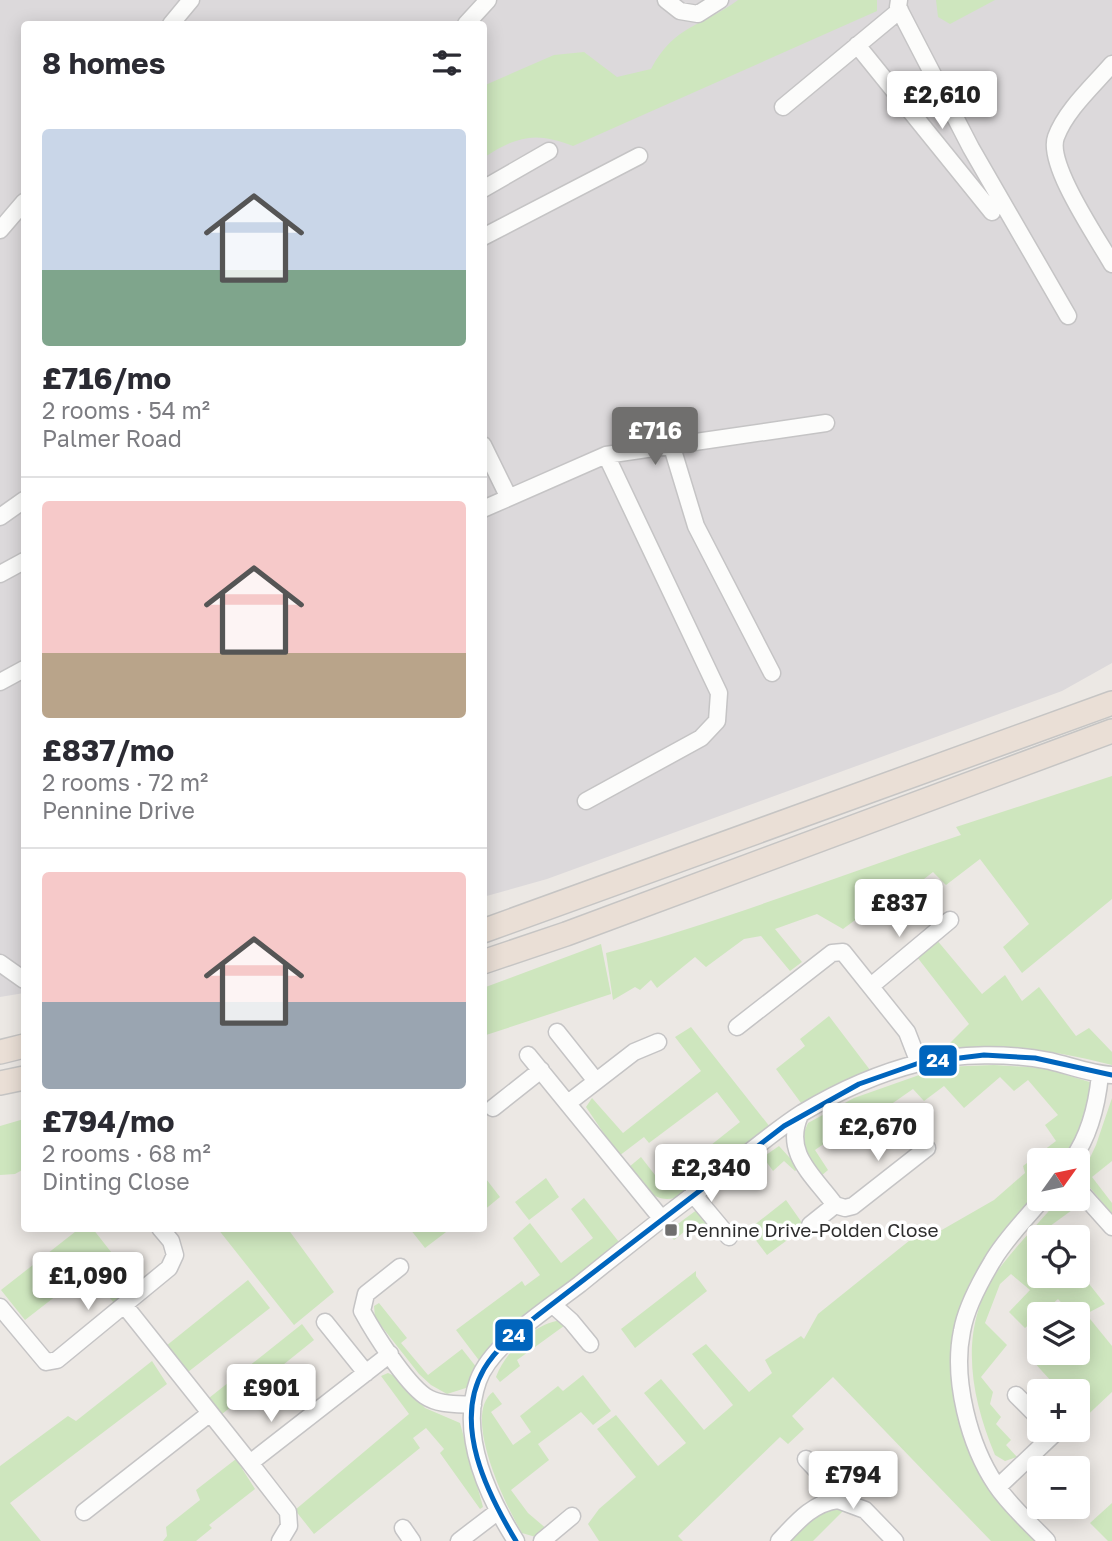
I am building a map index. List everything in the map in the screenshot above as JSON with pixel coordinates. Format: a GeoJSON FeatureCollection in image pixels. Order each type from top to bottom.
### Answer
{"type":"FeatureCollection","features":[{"type":"Feature","properties":{"kind":"highway"},"geometry":{"type":"LineString","coordinates":[[1067,721],[1112,696]]}},
{"type":"Feature","properties":{"kind":"highway"},"geometry":{"type":"LineString","coordinates":[[487,930],[1067,721],[1112,702]]}},
{"type":"Feature","properties":{"kind":"highway"},"geometry":{"type":"LineString","coordinates":[[487,961],[1112,734]]}},
{"type":"Feature","properties":{"kind":"highway"},"geometry":{"type":"LineString","coordinates":[[0,1052],[21,1047]]}},
{"type":"Feature","properties":{"kind":"highway"},"geometry":{"type":"LineString","coordinates":[[0,1083],[21,1079]]}},
{"type":"Feature","properties":{"kind":"street"},"geometry":{"type":"LineString","coordinates":[[174,21],[191,0]]}},
{"type":"Feature","properties":{"kind":"street"},"geometry":{"type":"LineString","coordinates":[[469,21],[488,0]]}},
{"type":"Feature","properties":{"kind":"street"},"geometry":{"type":"LineString","coordinates":[[666,0],[680,11],[698,14],[720,0]]}},
{"type":"Feature","properties":{"kind":"street"},"geometry":{"type":"LineString","coordinates":[[783,107],[857,45],[899,5],[971,148],[1068,316]]}},
{"type":"Feature","properties":{"kind":"street"},"geometry":{"type":"LineString","coordinates":[[857,45],[992,212]]}},
{"type":"Feature","properties":{"kind":"street"},"geometry":{"type":"LineString","coordinates":[[1112,64],[1070,114],[1055,139],[1056,163],[1112,264]]}},
{"type":"Feature","properties":{"kind":"street"},"geometry":{"type":"LineString","coordinates":[[907,106],[936,80]]}},
{"type":"Feature","properties":{"kind":"street"},"geometry":{"type":"LineString","coordinates":[[953,163],[971,148]]}},
{"type":"Feature","properties":{"kind":"street"},"geometry":{"type":"LineString","coordinates":[[487,187],[549,151]]}},
{"type":"Feature","properties":{"kind":"street"},"geometry":{"type":"LineString","coordinates":[[487,235],[639,156]]}},
{"type":"Feature","properties":{"kind":"street"},"geometry":{"type":"LineString","coordinates":[[0,230],[21,206]]}},
{"type":"Feature","properties":{"kind":"street"},"geometry":{"type":"LineString","coordinates":[[487,507],[606,455],[826,423]]}},
{"type":"Feature","properties":{"kind":"street"},"geometry":{"type":"LineString","coordinates":[[672,447],[696,526],[772,673]]}},
{"type":"Feature","properties":{"kind":"street"},"geometry":{"type":"LineString","coordinates":[[487,453],[508,496]]}},
{"type":"Feature","properties":{"kind":"street"},"geometry":{"type":"LineString","coordinates":[[586,801],[701,738],[717,720],[719,693],[606,455]]}},
{"type":"Feature","properties":{"kind":"street"},"geometry":{"type":"LineString","coordinates":[[0,517],[21,502]]}},
{"type":"Feature","properties":{"kind":"street"},"geometry":{"type":"LineString","coordinates":[[0,574],[21,563]]}},
{"type":"Feature","properties":{"kind":"street"},"geometry":{"type":"LineString","coordinates":[[0,682],[21,671]]}},
{"type":"Feature","properties":{"kind":"street"},"geometry":{"type":"LineString","coordinates":[[871,986],[950,920]]}},
{"type":"Feature","properties":{"kind":"street"},"geometry":{"type":"LineString","coordinates":[[737,1027],[832,953],[843,952],[907,1032],[919,1063]]}},
{"type":"Feature","properties":{"kind":"street"},"geometry":{"type":"LineString","coordinates":[[0,963],[21,978]]}},
{"type":"Feature","properties":{"kind":"street"},"geometry":{"type":"LineString","coordinates":[[556,1032],[596,1081]]}},
{"type":"Feature","properties":{"kind":"street"},"geometry":{"type":"LineString","coordinates":[[568,1103],[634,1052],[658,1042]]}},
{"type":"Feature","properties":{"kind":"street"},"geometry":{"type":"LineString","coordinates":[[528,1055],[661,1218]]}},
{"type":"Feature","properties":{"kind":"street"},"geometry":{"type":"LineString","coordinates":[[516,1541],[497,1512],[479,1460],[473,1405],[478,1380],[490,1361],[517,1333],[661,1218],[801,1114],[860,1084],[919,1063],[960,1057],[1004,1056],[1049,1061],[1106,1075],[1089,1128],[1078,1148]]}},
{"type":"Feature","properties":{"kind":"street"},"geometry":{"type":"LineString","coordinates":[[493,1108],[541,1070]]}},
{"type":"Feature","properties":{"kind":"street"},"geometry":{"type":"LineString","coordinates":[[801,1114],[793,1132],[794,1149],[835,1205],[845,1208],[853,1206],[927,1148]]}},
{"type":"Feature","properties":{"kind":"street"},"geometry":{"type":"LineString","coordinates":[[693,1194],[729,1237]]}},
{"type":"Feature","properties":{"kind":"street"},"geometry":{"type":"LineString","coordinates":[[1090,1202],[1112,1227]]}},
{"type":"Feature","properties":{"kind":"street"},"geometry":{"type":"LineString","coordinates":[[810,1225],[835,1205]]}},
{"type":"Feature","properties":{"kind":"street"},"geometry":{"type":"LineString","coordinates":[[1032,1211],[993,1260],[961,1331],[961,1380],[970,1430],[983,1463],[998,1487],[1047,1541]]}},
{"type":"Feature","properties":{"kind":"street"},"geometry":{"type":"LineString","coordinates":[[0,1307],[46,1362],[57,1360],[169,1268],[175,1255],[171,1241],[163,1232]]}},
{"type":"Feature","properties":{"kind":"street"},"geometry":{"type":"LineString","coordinates":[[400,1267],[366,1294],[362,1311],[390,1354],[424,1395],[446,1404],[473,1405]]}},
{"type":"Feature","properties":{"kind":"street"},"geometry":{"type":"LineString","coordinates":[[553,1305],[572,1321],[590,1344]]}},
{"type":"Feature","properties":{"kind":"street"},"geometry":{"type":"LineString","coordinates":[[125,1306],[288,1512],[289,1526],[280,1541]]}},
{"type":"Feature","properties":{"kind":"street"},"geometry":{"type":"LineString","coordinates":[[325,1322],[366,1373]]}},
{"type":"Feature","properties":{"kind":"street"},"geometry":{"type":"LineString","coordinates":[[250,1464],[390,1354]]}},
{"type":"Feature","properties":{"kind":"street"},"geometry":{"type":"LineString","coordinates":[[1016,1395],[1027,1406]]}},
{"type":"Feature","properties":{"kind":"street"},"geometry":{"type":"LineString","coordinates":[[84,1513],[209,1414]]}},
{"type":"Feature","properties":{"kind":"street"},"geometry":{"type":"LineString","coordinates":[[998,1487],[1046,1442]]}},
{"type":"Feature","properties":{"kind":"street"},"geometry":{"type":"LineString","coordinates":[[806,1459],[833,1489],[838,1500]]}},
{"type":"Feature","properties":{"kind":"street"},"geometry":{"type":"LineString","coordinates":[[779,1541],[810,1510],[826,1502],[838,1500],[865,1510],[894,1541]]}},
{"type":"Feature","properties":{"kind":"street"},"geometry":{"type":"LineString","coordinates":[[459,1541],[497,1512]]}},
{"type":"Feature","properties":{"kind":"street"},"geometry":{"type":"LineString","coordinates":[[542,1541],[572,1516]]}},
{"type":"Feature","properties":{"kind":"shaded area"},"geometry":{"type":"Polygon","coordinates":[[[0,0],[1112,0],[1112,663],[1062,691],[547,879],[487,896],[487,21],[21,21],[21,994],[0,997],[0,0]]]}},
{"type":"Feature","properties":{"kind":"green space"},"geometry":{"type":"Polygon","coordinates":[[[738,0],[877,0],[877,11],[573,146],[548,138],[526,138],[487,156],[487,84],[554,55],[584,52],[617,77],[651,69],[670,43],[690,28],[738,0]]]}},
{"type":"Feature","properties":{"kind":"green space"},"geometry":{"type":"Polygon","coordinates":[[[936,0],[995,0],[950,24],[938,17],[936,0]]]}},
{"type":"Feature","properties":{"kind":"green space"},"geometry":{"type":"Polygon","coordinates":[[[1112,776],[1112,899],[1022,973],[1003,947],[1029,924],[980,859],[946,885],[933,872],[873,919],[866,912],[843,929],[817,914],[775,929],[802,962],[790,971],[761,936],[744,939],[706,967],[695,957],[657,988],[651,980],[640,990],[635,987],[613,1000],[606,953],[740,911],[961,835],[956,827],[1112,776]]]}},
{"type":"Feature","properties":{"kind":"green space"},"geometry":{"type":"Polygon","coordinates":[[[936,939],[982,994],[1005,975],[1022,1001],[1039,987],[1076,1036],[1089,1028],[1112,1052],[1112,1065],[1030,1049],[945,1048],[969,1024],[917,957],[936,939]]]}},
{"type":"Feature","properties":{"kind":"green space"},"geometry":{"type":"Polygon","coordinates":[[[601,944],[611,994],[487,1035],[487,987],[601,944]]]}},
{"type":"Feature","properties":{"kind":"green space"},"geometry":{"type":"Polygon","coordinates":[[[829,1016],[870,1070],[801,1103],[776,1069],[805,1046],[800,1039],[829,1016]]]}},
{"type":"Feature","properties":{"kind":"green space"},"geometry":{"type":"Polygon","coordinates":[[[691,1027],[770,1127],[675,1198],[660,1198],[648,1191],[629,1167],[641,1157],[662,1184],[740,1122],[717,1092],[649,1143],[644,1137],[619,1156],[586,1107],[592,1098],[623,1133],[701,1071],[675,1037],[691,1027]]]}},
{"type":"Feature","properties":{"kind":"green space"},"geometry":{"type":"Polygon","coordinates":[[[994,1065],[1044,1068],[1093,1083],[1087,1115],[1070,1148],[1047,1148],[1056,1141],[1045,1125],[1058,1115],[1028,1080],[1014,1091],[1000,1077],[964,1108],[944,1086],[924,1101],[913,1089],[831,1146],[828,1141],[815,1150],[828,1170],[821,1176],[799,1144],[808,1123],[854,1098],[942,1067],[994,1065]]]}},
{"type":"Feature","properties":{"kind":"green space"},"geometry":{"type":"Polygon","coordinates":[[[1112,1098],[1112,1161],[1092,1177],[1112,1203],[1112,1214],[1090,1188],[1090,1158],[1112,1098]]]}},
{"type":"Feature","properties":{"kind":"green space"},"geometry":{"type":"Polygon","coordinates":[[[21,1120],[21,1171],[15,1174],[0,1175],[0,1126],[21,1120]]]}},
{"type":"Feature","properties":{"kind":"green space"},"geometry":{"type":"Polygon","coordinates":[[[779,1146],[799,1168],[795,1171],[784,1161],[773,1171],[763,1157],[779,1146]]]}},
{"type":"Feature","properties":{"kind":"green space"},"geometry":{"type":"Polygon","coordinates":[[[1027,1163],[1027,1207],[970,1282],[956,1329],[955,1382],[962,1429],[982,1479],[1037,1541],[991,1541],[833,1377],[792,1416],[804,1429],[788,1444],[780,1437],[678,1536],[683,1541],[599,1541],[588,1524],[599,1509],[636,1477],[597,1429],[616,1415],[658,1466],[686,1443],[644,1393],[661,1379],[704,1430],[733,1405],[692,1354],[706,1344],[749,1392],[772,1373],[765,1360],[801,1336],[804,1339],[818,1314],[930,1224],[940,1231],[994,1200],[1025,1173],[1023,1166],[1027,1163]]]}},
{"type":"Feature","properties":{"kind":"green space"},"geometry":{"type":"Polygon","coordinates":[[[546,1178],[559,1197],[529,1220],[515,1202],[546,1178]]]}},
{"type":"Feature","properties":{"kind":"green space"},"geometry":{"type":"Polygon","coordinates":[[[487,1180],[500,1197],[487,1208],[487,1180]]]}},
{"type":"Feature","properties":{"kind":"green space"},"geometry":{"type":"Polygon","coordinates":[[[584,1198],[619,1242],[517,1324],[481,1363],[456,1330],[522,1281],[525,1286],[540,1275],[513,1238],[530,1223],[561,1263],[593,1238],[571,1209],[584,1198]]]}},
{"type":"Feature","properties":{"kind":"green space"},"geometry":{"type":"Polygon","coordinates":[[[786,1200],[805,1227],[767,1255],[748,1230],[786,1200]]]}},
{"type":"Feature","properties":{"kind":"green space"},"geometry":{"type":"Polygon","coordinates":[[[698,1209],[708,1224],[702,1230],[695,1223],[674,1240],[667,1232],[698,1209]]]}},
{"type":"Feature","properties":{"kind":"green space"},"geometry":{"type":"Polygon","coordinates":[[[1049,1211],[1071,1211],[1052,1225],[1036,1225],[1049,1211]]]}},
{"type":"Feature","properties":{"kind":"green space"},"geometry":{"type":"Polygon","coordinates":[[[75,1232],[95,1232],[137,1285],[114,1303],[88,1271],[25,1320],[1,1290],[75,1232]]]}},
{"type":"Feature","properties":{"kind":"green space"},"geometry":{"type":"Polygon","coordinates":[[[220,1232],[290,1232],[334,1292],[294,1325],[220,1232]]]}},
{"type":"Feature","properties":{"kind":"green space"},"geometry":{"type":"Polygon","coordinates":[[[412,1232],[446,1232],[425,1248],[412,1232]]]}},
{"type":"Feature","properties":{"kind":"green space"},"geometry":{"type":"Polygon","coordinates":[[[1027,1236],[1027,1287],[1011,1274],[1000,1284],[985,1323],[1007,1345],[981,1377],[993,1392],[990,1404],[1001,1417],[996,1424],[1011,1440],[1006,1445],[1017,1457],[1005,1461],[995,1455],[986,1431],[974,1383],[972,1358],[978,1310],[988,1287],[1008,1257],[1027,1236]]]}},
{"type":"Feature","properties":{"kind":"green space"},"geometry":{"type":"Polygon","coordinates":[[[696,1271],[696,1276],[707,1291],[635,1348],[621,1329],[696,1271]]]}},
{"type":"Feature","properties":{"kind":"green space"},"geometry":{"type":"Polygon","coordinates":[[[248,1280],[270,1308],[188,1372],[166,1346],[248,1280]]]}},
{"type":"Feature","properties":{"kind":"green space"},"geometry":{"type":"Polygon","coordinates":[[[1090,1285],[1105,1304],[1090,1312],[1090,1302],[1061,1302],[1058,1299],[1055,1302],[1027,1302],[1025,1328],[1009,1312],[1030,1290],[1028,1288],[1090,1288],[1090,1285]]]}},
{"type":"Feature","properties":{"kind":"green space"},"geometry":{"type":"Polygon","coordinates":[[[379,1303],[407,1338],[401,1343],[428,1375],[462,1349],[477,1368],[469,1387],[447,1394],[419,1374],[375,1318],[374,1306],[379,1303]]]}},
{"type":"Feature","properties":{"kind":"green space"},"geometry":{"type":"Polygon","coordinates":[[[1090,1319],[1112,1346],[1112,1392],[1090,1413],[1090,1379],[1049,1379],[1037,1365],[1090,1365],[1090,1319]]]}},
{"type":"Feature","properties":{"kind":"green space"},"geometry":{"type":"Polygon","coordinates":[[[564,1320],[568,1323],[517,1360],[520,1366],[500,1382],[496,1377],[500,1367],[514,1348],[543,1326],[564,1320]]]}},
{"type":"Feature","properties":{"kind":"green space"},"geometry":{"type":"Polygon","coordinates":[[[302,1324],[314,1340],[222,1414],[209,1398],[302,1324]]]}},
{"type":"Feature","properties":{"kind":"green space"},"geometry":{"type":"Polygon","coordinates":[[[152,1361],[167,1384],[10,1503],[41,1541],[0,1541],[0,1466],[68,1416],[76,1421],[152,1361]]]}},
{"type":"Feature","properties":{"kind":"green space"},"geometry":{"type":"Polygon","coordinates":[[[388,1373],[399,1378],[425,1408],[460,1423],[483,1507],[480,1509],[440,1453],[444,1449],[426,1428],[413,1438],[420,1448],[314,1534],[295,1510],[409,1414],[381,1376],[388,1373]]]}},
{"type":"Feature","properties":{"kind":"green space"},"geometry":{"type":"Polygon","coordinates":[[[583,1375],[611,1411],[593,1425],[581,1412],[538,1444],[549,1460],[511,1490],[528,1513],[548,1530],[539,1538],[522,1533],[490,1462],[484,1440],[484,1404],[493,1392],[502,1404],[491,1412],[513,1445],[531,1432],[520,1416],[558,1386],[563,1391],[583,1375]]]}},
{"type":"Feature","properties":{"kind":"green space"},"geometry":{"type":"Polygon","coordinates":[[[236,1459],[255,1489],[209,1525],[212,1528],[196,1541],[163,1541],[167,1536],[166,1527],[200,1500],[196,1490],[236,1459]]]}},
{"type":"Feature","properties":{"kind":"green space"},"geometry":{"type":"Polygon","coordinates":[[[1112,1503],[1112,1541],[1108,1541],[1090,1523],[1112,1503]]]}},
{"type":"Feature","properties":{"kind":"green space"},"geometry":{"type":"Polygon","coordinates":[[[845,1509],[813,1541],[791,1541],[818,1513],[845,1509]]]}},
{"type":"Feature","properties":{"kind":"transit line","name":"24"},"geometry":{"type":"LineString","coordinates":[[516,1541],[494,1502],[477,1458],[471,1412],[475,1390],[489,1361],[508,1340],[538,1315],[784,1126],[859,1084],[919,1063],[984,1055],[1035,1058],[1112,1075]]}},
{"type":"Feature","properties":{"kind":"place","name":"Pennine Drive-Polden Close"},"geometry":{"type":"Point","coordinates":[671,1230]}}]}
